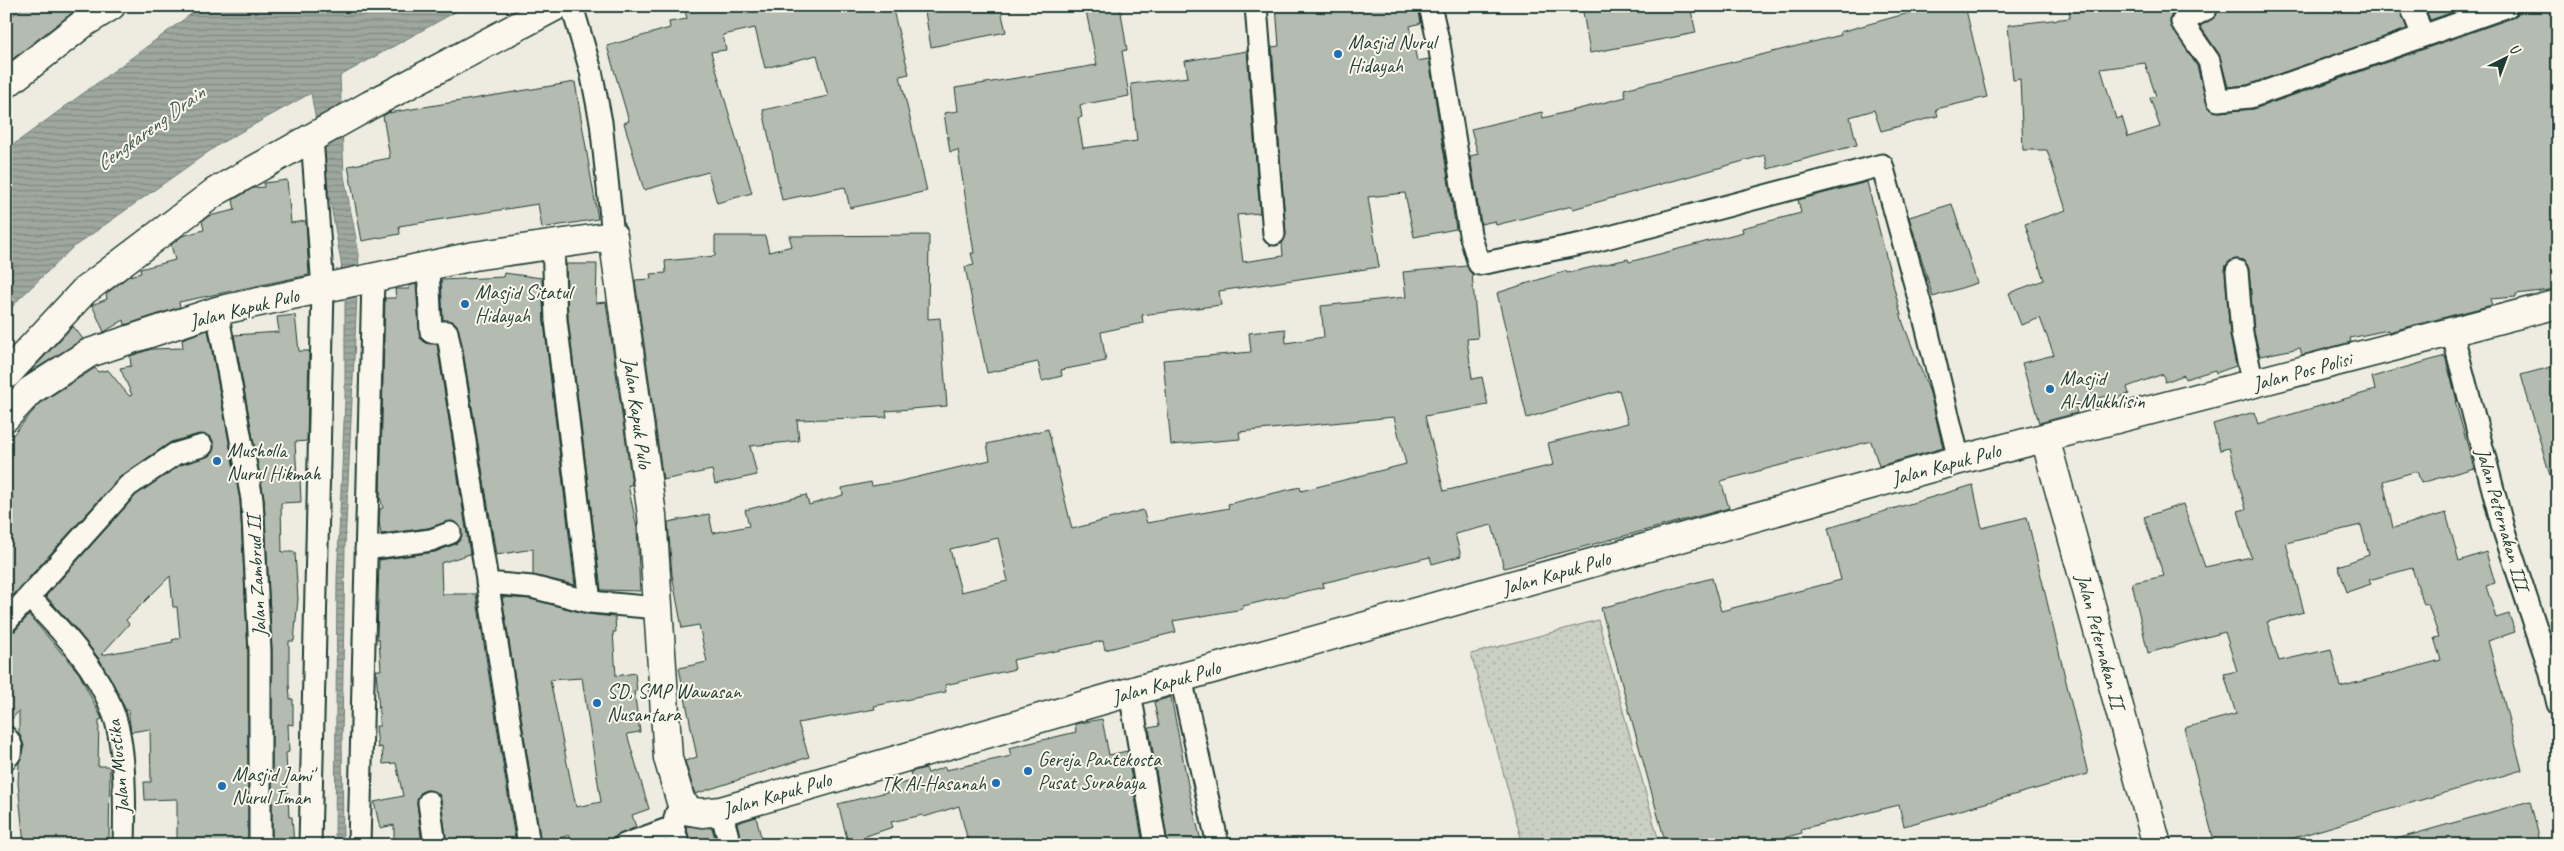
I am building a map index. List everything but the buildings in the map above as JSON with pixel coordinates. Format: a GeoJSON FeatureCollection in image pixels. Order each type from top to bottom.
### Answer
{"type":"FeatureCollection","features":[{"type":"Feature","properties":{"kind":"street"},"geometry":{"type":"LineString","coordinates":[[6,84],[84,22],[111,6]]}},
{"type":"Feature","properties":{"kind":"street"},"geometry":{"type":"LineString","coordinates":[[6,375],[84,291],[216,192],[348,117],[556,6]]}},
{"type":"Feature","properties":{"kind":"street"},"geometry":{"type":"LineString","coordinates":[[572,6],[591,71],[601,122],[614,236]]}},
{"type":"Feature","properties":{"kind":"street"},"geometry":{"type":"LineString","coordinates":[[1256,6],[1274,234]]}},
{"type":"Feature","properties":{"kind":"street"},"geometry":{"type":"LineString","coordinates":[[1430,6],[1439,44],[1470,234],[1479,264],[1587,243],[1882,165],[1924,318],[1959,460]]}},
{"type":"Feature","properties":{"kind":"street"},"geometry":{"type":"LineString","coordinates":[[2206,6],[2206,9],[2182,22],[2209,61],[2218,100],[2250,97],[2508,6]]}},
{"type":"Feature","properties":{"kind":"street"},"geometry":{"type":"LineString","coordinates":[[2411,6],[2423,36]]}},
{"type":"Feature","properties":{"kind":"street"},"geometry":{"type":"LineString","coordinates":[[314,136],[350,283],[366,549],[359,845]]}},
{"type":"Feature","properties":{"kind":"street","name":"Jalan Kapuk Pulo"},"geometry":{"type":"LineString","coordinates":[[6,417],[30,391],[90,353],[217,311],[428,266],[553,244],[614,236],[652,515],[668,758],[678,825]]}},
{"type":"Feature","properties":{"kind":"street"},"geometry":{"type":"LineString","coordinates":[[553,244],[556,320],[590,602]]}},
{"type":"Feature","properties":{"kind":"street"},"geometry":{"type":"LineString","coordinates":[[428,266],[431,332],[447,332],[529,845]]}},
{"type":"Feature","properties":{"kind":"street"},"geometry":{"type":"LineString","coordinates":[[2237,271],[2242,334],[2253,384]]}},
{"type":"Feature","properties":{"kind":"street"},"geometry":{"type":"LineString","coordinates":[[310,845],[350,283]]}},
{"type":"Feature","properties":{"kind":"street","name":"Jalan Pos Polisi"},"geometry":{"type":"LineString","coordinates":[[2045,438],[2558,304]]}},
{"type":"Feature","properties":{"kind":"street","name":"Jalan Zambrud II"},"geometry":{"type":"LineString","coordinates":[[217,311],[252,499],[260,651],[260,845]]}},
{"type":"Feature","properties":{"kind":"street","name":"Jalan Peternakan III"},"geometry":{"type":"LineString","coordinates":[[2452,332],[2503,528],[2550,670],[2558,704]]}},
{"type":"Feature","properties":{"kind":"street","name":"Jalan Kapuk Pulo"},"geometry":{"type":"LineString","coordinates":[[678,825],[690,811],[702,813],[721,811],[1130,692],[1959,460],[2045,438]]}},
{"type":"Feature","properties":{"kind":"street","name":"Jalan Peternakan II"},"geometry":{"type":"LineString","coordinates":[[2045,438],[2157,845]]}},
{"type":"Feature","properties":{"kind":"street"},"geometry":{"type":"LineString","coordinates":[[6,622],[128,486],[175,454],[202,446]]}},
{"type":"Feature","properties":{"kind":"street"},"geometry":{"type":"LineString","coordinates":[[366,549],[432,540],[450,533]]}},
{"type":"Feature","properties":{"kind":"street"},"geometry":{"type":"LineString","coordinates":[[486,583],[532,587],[575,596],[590,602],[658,608]]}},
{"type":"Feature","properties":{"kind":"street","name":"Jalan Mustika"},"geometry":{"type":"LineString","coordinates":[[29,597],[66,635],[90,668],[114,716],[122,763],[124,845]]}},
{"type":"Feature","properties":{"kind":"street"},"geometry":{"type":"LineString","coordinates":[[1181,678],[1218,845]]}},
{"type":"Feature","properties":{"kind":"street"},"geometry":{"type":"LineString","coordinates":[[1130,692],[1156,845]]}},
{"type":"Feature","properties":{"kind":"street"},"geometry":{"type":"LineString","coordinates":[[6,736],[12,745],[11,754],[6,759]]}},
{"type":"Feature","properties":{"kind":"street"},"geometry":{"type":"LineString","coordinates":[[428,802],[435,845]]}},
{"type":"Feature","properties":{"kind":"street"},"geometry":{"type":"LineString","coordinates":[[721,811],[730,845]]}},
{"type":"Feature","properties":{"kind":"street"},"geometry":{"type":"LineString","coordinates":[[624,845],[678,825]]}},
{"type":"Feature","properties":{"kind":"shaded area"},"geometry":{"type":"Polygon","coordinates":[[[1598,620],[1660,845],[1523,845],[1471,654],[1598,620]]]}},
{"type":"Feature","properties":{"kind":"water","name":"Cengkareng Drain"},"geometry":{"type":"Polygon","coordinates":[[[202,6],[466,6],[340,76],[344,176],[359,254],[345,545],[342,737],[343,845],[335,845],[337,579],[345,400],[345,299],[341,262],[311,93],[221,143],[72,248],[6,314],[6,150],[202,6]]]}},
{"type":"Feature","properties":{"kind":"place","name":"Masjid Nurul Hidayah"},"geometry":{"type":"Point","coordinates":[1338,54]}},
{"type":"Feature","properties":{"kind":"place","name":"Masjid Sitatul Hidayah"},"geometry":{"type":"Point","coordinates":[465,304]}},
{"type":"Feature","properties":{"kind":"place","name":"Masjid Al-Mukhlisin"},"geometry":{"type":"Point","coordinates":[2050,389]}},
{"type":"Feature","properties":{"kind":"place","name":"Musholla Nurul Hikmah"},"geometry":{"type":"Point","coordinates":[217,461]}},
{"type":"Feature","properties":{"kind":"place","name":"SD, SMP Wawasan Nusantara"},"geometry":{"type":"Point","coordinates":[597,703]}},
{"type":"Feature","properties":{"kind":"place","name":"Gereja Pantekosta Pusat Surabaya"},"geometry":{"type":"Point","coordinates":[1028,771]}},
{"type":"Feature","properties":{"kind":"place","name":"TK Al-Hasanah"},"geometry":{"type":"Point","coordinates":[996,783]}},
{"type":"Feature","properties":{"kind":"place","name":"Masjid Jami' Nurul Iman"},"geometry":{"type":"Point","coordinates":[222,786]}}]}
